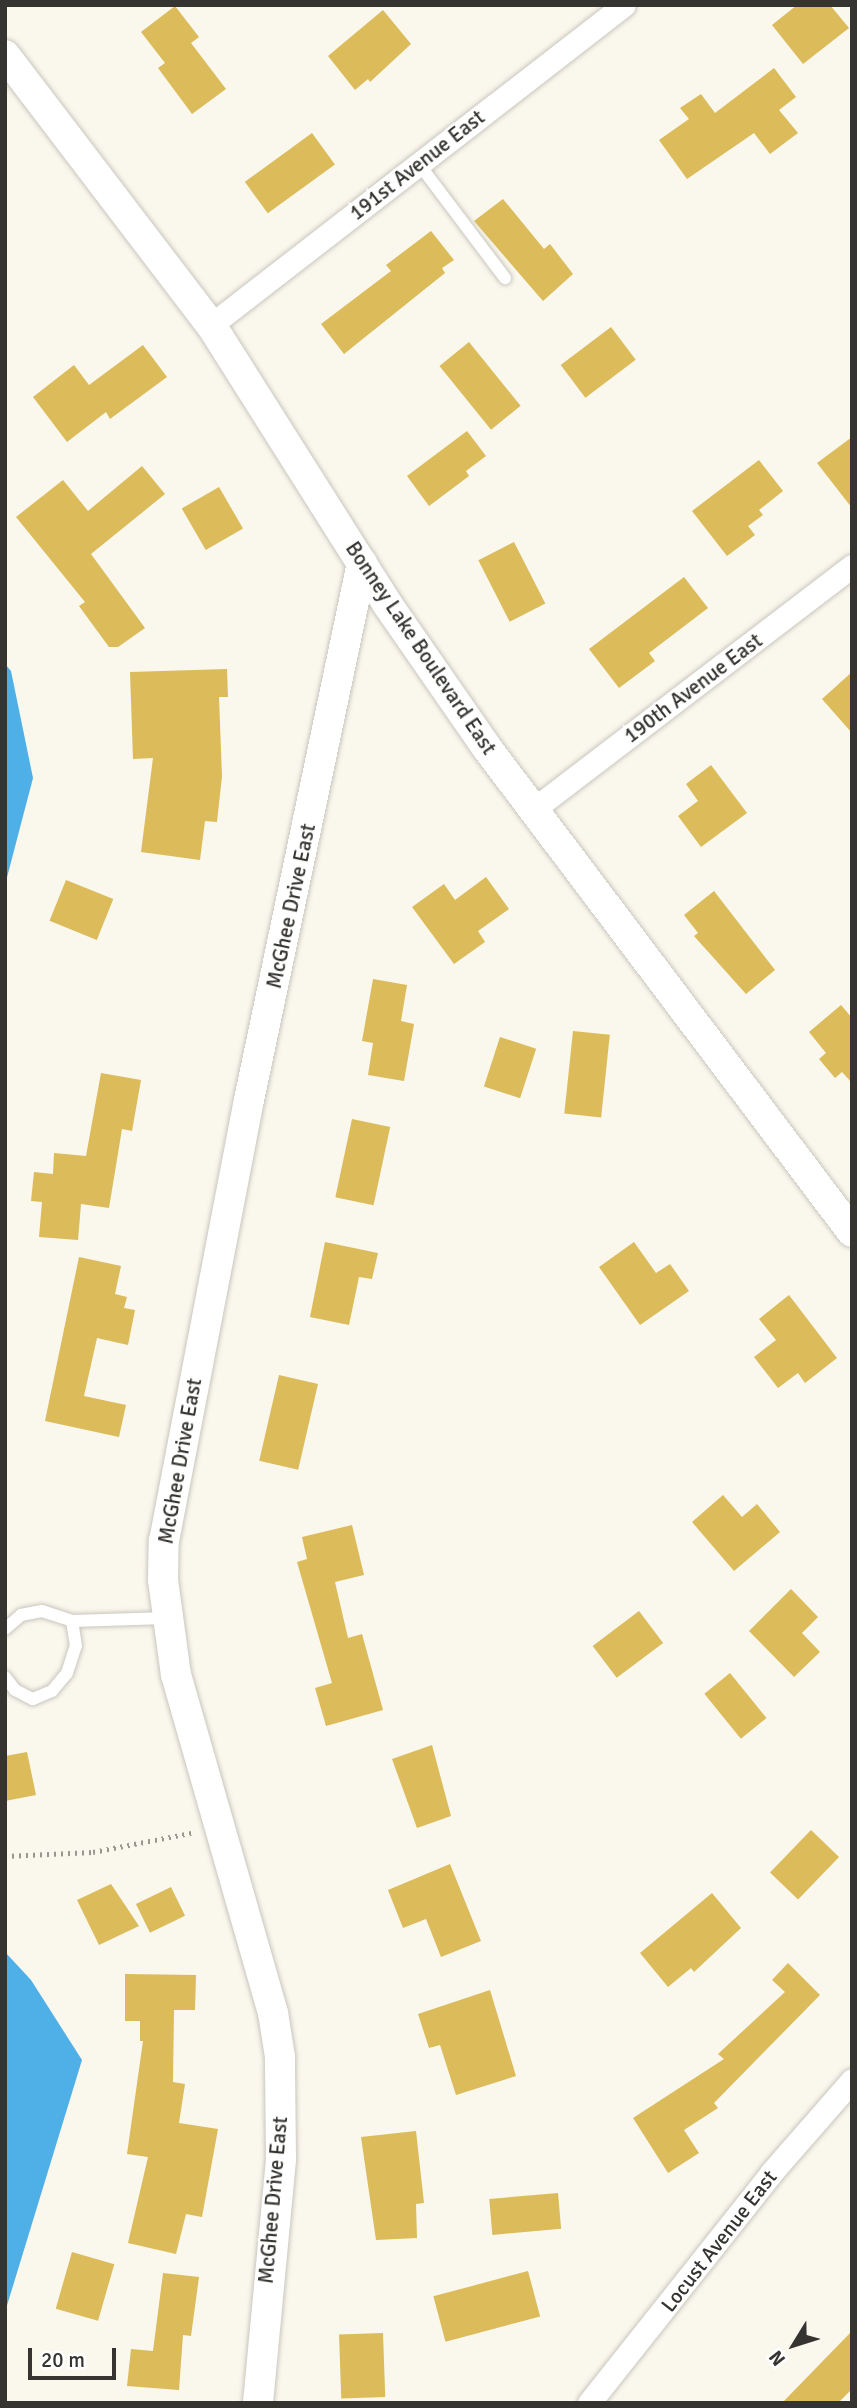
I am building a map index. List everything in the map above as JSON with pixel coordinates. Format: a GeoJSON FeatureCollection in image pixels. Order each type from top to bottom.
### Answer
{"type":"FeatureCollection","features":[{"type":"Feature","properties":{"kind":"street","name":"191st Avenue East"},"geometry":{"type":"LineString","coordinates":[[211,325],[624,5]]}},
{"type":"Feature","properties":{"kind":"street","name":"Bonney Lake Boulevard East"},"geometry":{"type":"LineString","coordinates":[[5,55],[211,325],[445,690],[852,1232]]}},
{"type":"Feature","properties":{"kind":"street","name":"McGhee Drive East"},"geometry":{"type":"LineString","coordinates":[[258,2403],[264,2303],[281,2159],[280,2057],[273,2013],[176,1675],[163,1580],[170,1498],[362,563]]}},
{"type":"Feature","properties":{"kind":"street","name":"190th Avenue East"},"geometry":{"type":"LineString","coordinates":[[534,809],[852,566]]}},
{"type":"Feature","properties":{"kind":"street","name":"Locust Avenue East"},"geometry":{"type":"LineString","coordinates":[[589,2403],[771,2173],[852,2080]]}},
{"type":"Feature","properties":{"kind":"lane"},"geometry":{"type":"LineString","coordinates":[[419,164],[505,278]]}},
{"type":"Feature","properties":{"kind":"lane"},"geometry":{"type":"LineString","coordinates":[[5,1629],[21,1615],[43,1611],[72,1621],[167,1618]]}},
{"type":"Feature","properties":{"kind":"lane"},"geometry":{"type":"LineString","coordinates":[[5,1677],[15,1690],[33,1699],[52,1691],[67,1673],[76,1646],[72,1621]]}},
{"type":"Feature","properties":{"kind":"path"},"geometry":{"type":"LineString","coordinates":[[5,1856],[93,1852],[218,1827]]}},
{"type":"Feature","properties":{"kind":"water"},"geometry":{"type":"Polygon","coordinates":[[[5,664],[11,671],[33,778],[5,885],[5,664]]]}},
{"type":"Feature","properties":{"kind":"water"},"geometry":{"type":"Polygon","coordinates":[[[5,1952],[31,1980],[82,2060],[5,2312],[5,1952]]]}},
{"type":"Feature","properties":{"kind":"building"},"geometry":{"type":"Polygon","coordinates":[[[797,5],[830,5],[849,28],[803,64],[772,25],[797,5]]]}},
{"type":"Feature","properties":{"kind":"building"},"geometry":{"type":"Polygon","coordinates":[[[175,6],[199,37],[191,43],[226,89],[192,114],[158,68],[165,63],[141,32],[175,6]]]}},
{"type":"Feature","properties":{"kind":"building"},"geometry":{"type":"Polygon","coordinates":[[[383,10],[411,44],[370,82],[368,79],[355,90],[328,56],[383,10]]]}},
{"type":"Feature","properties":{"kind":"building"},"geometry":{"type":"Polygon","coordinates":[[[774,68],[796,97],[779,110],[798,133],[770,154],[754,133],[687,179],[659,140],[689,119],[680,108],[701,94],[715,113],[774,68]]]}},
{"type":"Feature","properties":{"kind":"building"},"geometry":{"type":"Polygon","coordinates":[[[312,133],[335,165],[268,213],[245,182],[312,133]]]}},
{"type":"Feature","properties":{"kind":"building"},"geometry":{"type":"Polygon","coordinates":[[[503,199],[544,249],[550,244],[573,274],[543,301],[474,221],[503,199]]]}},
{"type":"Feature","properties":{"kind":"building"},"geometry":{"type":"Polygon","coordinates":[[[431,231],[454,260],[442,268],[445,273],[344,354],[321,324],[391,271],[386,265],[431,231]]]}},
{"type":"Feature","properties":{"kind":"building"},"geometry":{"type":"Polygon","coordinates":[[[611,327],[636,360],[585,398],[561,365],[611,327]]]}},
{"type":"Feature","properties":{"kind":"building"},"geometry":{"type":"Polygon","coordinates":[[[469,342],[521,406],[491,430],[439,366],[469,342]]]}},
{"type":"Feature","properties":{"kind":"building"},"geometry":{"type":"Polygon","coordinates":[[[143,345],[167,377],[110,419],[106,412],[67,442],[33,397],[74,365],[89,385],[143,345]]]}},
{"type":"Feature","properties":{"kind":"building"},"geometry":{"type":"Polygon","coordinates":[[[467,431],[486,456],[466,471],[469,476],[429,506],[407,476],[467,431]]]}},
{"type":"Feature","properties":{"kind":"building"},"geometry":{"type":"Polygon","coordinates":[[[852,437],[852,508],[817,463],[852,437]]]}},
{"type":"Feature","properties":{"kind":"building"},"geometry":{"type":"Polygon","coordinates":[[[759,460],[783,491],[759,510],[763,515],[748,526],[755,535],[727,556],[692,511],[759,460]]]}},
{"type":"Feature","properties":{"kind":"building"},"geometry":{"type":"Polygon","coordinates":[[[142,466],[165,494],[91,554],[145,628],[118,647],[109,647],[79,606],[85,602],[16,517],[63,480],[88,511],[142,466]]]}},
{"type":"Feature","properties":{"kind":"building"},"geometry":{"type":"Polygon","coordinates":[[[219,487],[243,529],[206,550],[182,509],[219,487]]]}},
{"type":"Feature","properties":{"kind":"building"},"geometry":{"type":"Polygon","coordinates":[[[514,542],[545,603],[510,622],[478,560],[514,542]]]}},
{"type":"Feature","properties":{"kind":"building"},"geometry":{"type":"Polygon","coordinates":[[[684,577],[708,608],[649,653],[655,661],[619,688],[589,649],[684,577]]]}},
{"type":"Feature","properties":{"kind":"building"},"geometry":{"type":"Polygon","coordinates":[[[227,669],[228,697],[219,697],[222,776],[217,822],[205,821],[200,860],[141,852],[153,758],[133,759],[130,672],[227,669]]]}},
{"type":"Feature","properties":{"kind":"building"},"geometry":{"type":"Polygon","coordinates":[[[852,672],[852,733],[822,699],[852,672]]]}},
{"type":"Feature","properties":{"kind":"building"},"geometry":{"type":"Polygon","coordinates":[[[711,765],[747,813],[701,847],[678,816],[698,801],[686,784],[711,765]]]}},
{"type":"Feature","properties":{"kind":"building"},"geometry":{"type":"Polygon","coordinates":[[[486,877],[509,909],[478,931],[485,942],[454,964],[412,907],[444,884],[455,900],[486,877]]]}},
{"type":"Feature","properties":{"kind":"building"},"geometry":{"type":"Polygon","coordinates":[[[66,880],[113,899],[97,940],[50,921],[66,880]]]}},
{"type":"Feature","properties":{"kind":"building"},"geometry":{"type":"Polygon","coordinates":[[[714,891],[775,970],[746,994],[694,936],[698,933],[684,915],[714,891]]]}},
{"type":"Feature","properties":{"kind":"building"},"geometry":{"type":"Polygon","coordinates":[[[373,979],[407,985],[401,1021],[414,1024],[404,1081],[368,1075],[373,1043],[362,1041],[373,979]]]}},
{"type":"Feature","properties":{"kind":"building"},"geometry":{"type":"Polygon","coordinates":[[[841,1005],[852,1018],[852,1083],[842,1072],[835,1078],[819,1059],[826,1053],[809,1032],[841,1005]]]}},
{"type":"Feature","properties":{"kind":"building"},"geometry":{"type":"Polygon","coordinates":[[[573,1031],[610,1035],[601,1117],[564,1114],[573,1031]]]}},
{"type":"Feature","properties":{"kind":"building"},"geometry":{"type":"Polygon","coordinates":[[[500,1037],[536,1049],[520,1098],[484,1086],[500,1037]]]}},
{"type":"Feature","properties":{"kind":"building"},"geometry":{"type":"Polygon","coordinates":[[[101,1073],[141,1080],[132,1131],[122,1129],[109,1208],[81,1204],[78,1240],[39,1237],[42,1202],[31,1201],[34,1172],[53,1174],[54,1153],[86,1156],[101,1073]]]}},
{"type":"Feature","properties":{"kind":"building"},"geometry":{"type":"Polygon","coordinates":[[[352,1119],[390,1127],[374,1205],[335,1197],[352,1119]]]}},
{"type":"Feature","properties":{"kind":"building"},"geometry":{"type":"Polygon","coordinates":[[[325,1242],[378,1253],[372,1279],[359,1277],[349,1325],[310,1317],[325,1242]]]}},
{"type":"Feature","properties":{"kind":"building"},"geometry":{"type":"Polygon","coordinates":[[[634,1242],[656,1273],[670,1264],[689,1291],[640,1325],[599,1267],[634,1242]]]}},
{"type":"Feature","properties":{"kind":"building"},"geometry":{"type":"Polygon","coordinates":[[[79,1257],[121,1266],[115,1294],[127,1297],[124,1308],[135,1310],[128,1345],[97,1338],[84,1396],[126,1405],[119,1437],[45,1421],[79,1257]]]}},
{"type":"Feature","properties":{"kind":"building"},"geometry":{"type":"Polygon","coordinates":[[[789,1295],[837,1358],[805,1383],[798,1373],[778,1388],[754,1357],[776,1340],[759,1319],[789,1295]]]}},
{"type":"Feature","properties":{"kind":"building"},"geometry":{"type":"Polygon","coordinates":[[[279,1375],[318,1384],[298,1470],[259,1461],[279,1375]]]}},
{"type":"Feature","properties":{"kind":"building"},"geometry":{"type":"Polygon","coordinates":[[[723,1495],[742,1517],[757,1504],[780,1532],[734,1571],[692,1522],[723,1495]]]}},
{"type":"Feature","properties":{"kind":"building"},"geometry":{"type":"Polygon","coordinates":[[[352,1525],[364,1575],[335,1582],[348,1638],[362,1634],[383,1710],[326,1726],[315,1688],[332,1683],[297,1562],[307,1559],[302,1537],[352,1525]]]}},
{"type":"Feature","properties":{"kind":"building"},"geometry":{"type":"Polygon","coordinates":[[[791,1589],[818,1617],[802,1633],[820,1652],[794,1677],[749,1631],[791,1589]]]}},
{"type":"Feature","properties":{"kind":"building"},"geometry":{"type":"Polygon","coordinates":[[[639,1611],[663,1643],[617,1678],[593,1646],[639,1611]]]}},
{"type":"Feature","properties":{"kind":"building"},"geometry":{"type":"Polygon","coordinates":[[[730,1673],[767,1718],[741,1739],[704,1694],[730,1673]]]}},
{"type":"Feature","properties":{"kind":"building"},"geometry":{"type":"Polygon","coordinates":[[[432,1745],[451,1816],[417,1828],[392,1759],[432,1745]]]}},
{"type":"Feature","properties":{"kind":"building"},"geometry":{"type":"Polygon","coordinates":[[[27,1752],[36,1795],[5,1801],[5,1756],[27,1752]]]}},
{"type":"Feature","properties":{"kind":"building"},"geometry":{"type":"Polygon","coordinates":[[[811,1830],[839,1857],[798,1900],[770,1872],[811,1830]]]}},
{"type":"Feature","properties":{"kind":"building"},"geometry":{"type":"Polygon","coordinates":[[[450,1864],[481,1941],[441,1957],[426,1919],[403,1928],[388,1890],[450,1864]]]}},
{"type":"Feature","properties":{"kind":"building"},"geometry":{"type":"Polygon","coordinates":[[[111,1884],[139,1926],[99,1945],[77,1900],[111,1884]]]}},
{"type":"Feature","properties":{"kind":"building"},"geometry":{"type":"Polygon","coordinates":[[[171,1887],[185,1916],[150,1933],[136,1904],[171,1887]]]}},
{"type":"Feature","properties":{"kind":"building"},"geometry":{"type":"Polygon","coordinates":[[[712,1893],[741,1928],[694,1972],[691,1968],[668,1987],[640,1953],[712,1893]]]}},
{"type":"Feature","properties":{"kind":"building"},"geometry":{"type":"Polygon","coordinates":[[[788,1963],[820,1995],[714,2103],[718,2108],[684,2130],[699,2153],[668,2173],[633,2118],[724,2059],[718,2054],[785,1992],[772,1980],[788,1963]]]}},
{"type":"Feature","properties":{"kind":"building"},"geometry":{"type":"Polygon","coordinates":[[[125,1974],[196,1975],[195,2010],[174,2010],[173,2082],[185,2084],[179,2123],[218,2129],[202,2217],[186,2214],[176,2254],[128,2243],[148,2157],[127,2154],[143,2041],[140,2041],[140,2021],[125,2021],[125,1974]]]}},
{"type":"Feature","properties":{"kind":"building"},"geometry":{"type":"Polygon","coordinates":[[[490,1990],[516,2076],[456,2095],[440,2045],[429,2048],[418,2014],[490,1990]]]}},
{"type":"Feature","properties":{"kind":"building"},"geometry":{"type":"Polygon","coordinates":[[[416,2131],[424,2203],[416,2204],[417,2238],[376,2240],[361,2137],[416,2131]]]}},
{"type":"Feature","properties":{"kind":"building"},"geometry":{"type":"Polygon","coordinates":[[[558,2193],[561,2229],[492,2235],[489,2199],[558,2193]]]}},
{"type":"Feature","properties":{"kind":"building"},"geometry":{"type":"Polygon","coordinates":[[[72,2252],[114,2264],[98,2321],[56,2309],[72,2252]]]}},
{"type":"Feature","properties":{"kind":"building"},"geometry":{"type":"Polygon","coordinates":[[[528,2271],[540,2316],[446,2342],[433,2296],[528,2271]]]}},
{"type":"Feature","properties":{"kind":"building"},"geometry":{"type":"Polygon","coordinates":[[[163,2273],[199,2277],[191,2336],[183,2335],[179,2390],[127,2386],[131,2349],[153,2351],[163,2273]]]}},
{"type":"Feature","properties":{"kind":"building"},"geometry":{"type":"Polygon","coordinates":[[[852,2331],[852,2389],[838,2403],[782,2403],[852,2331]]]}},
{"type":"Feature","properties":{"kind":"building"},"geometry":{"type":"Polygon","coordinates":[[[383,2333],[385,2397],[341,2398],[339,2335],[383,2333]]]}}]}
